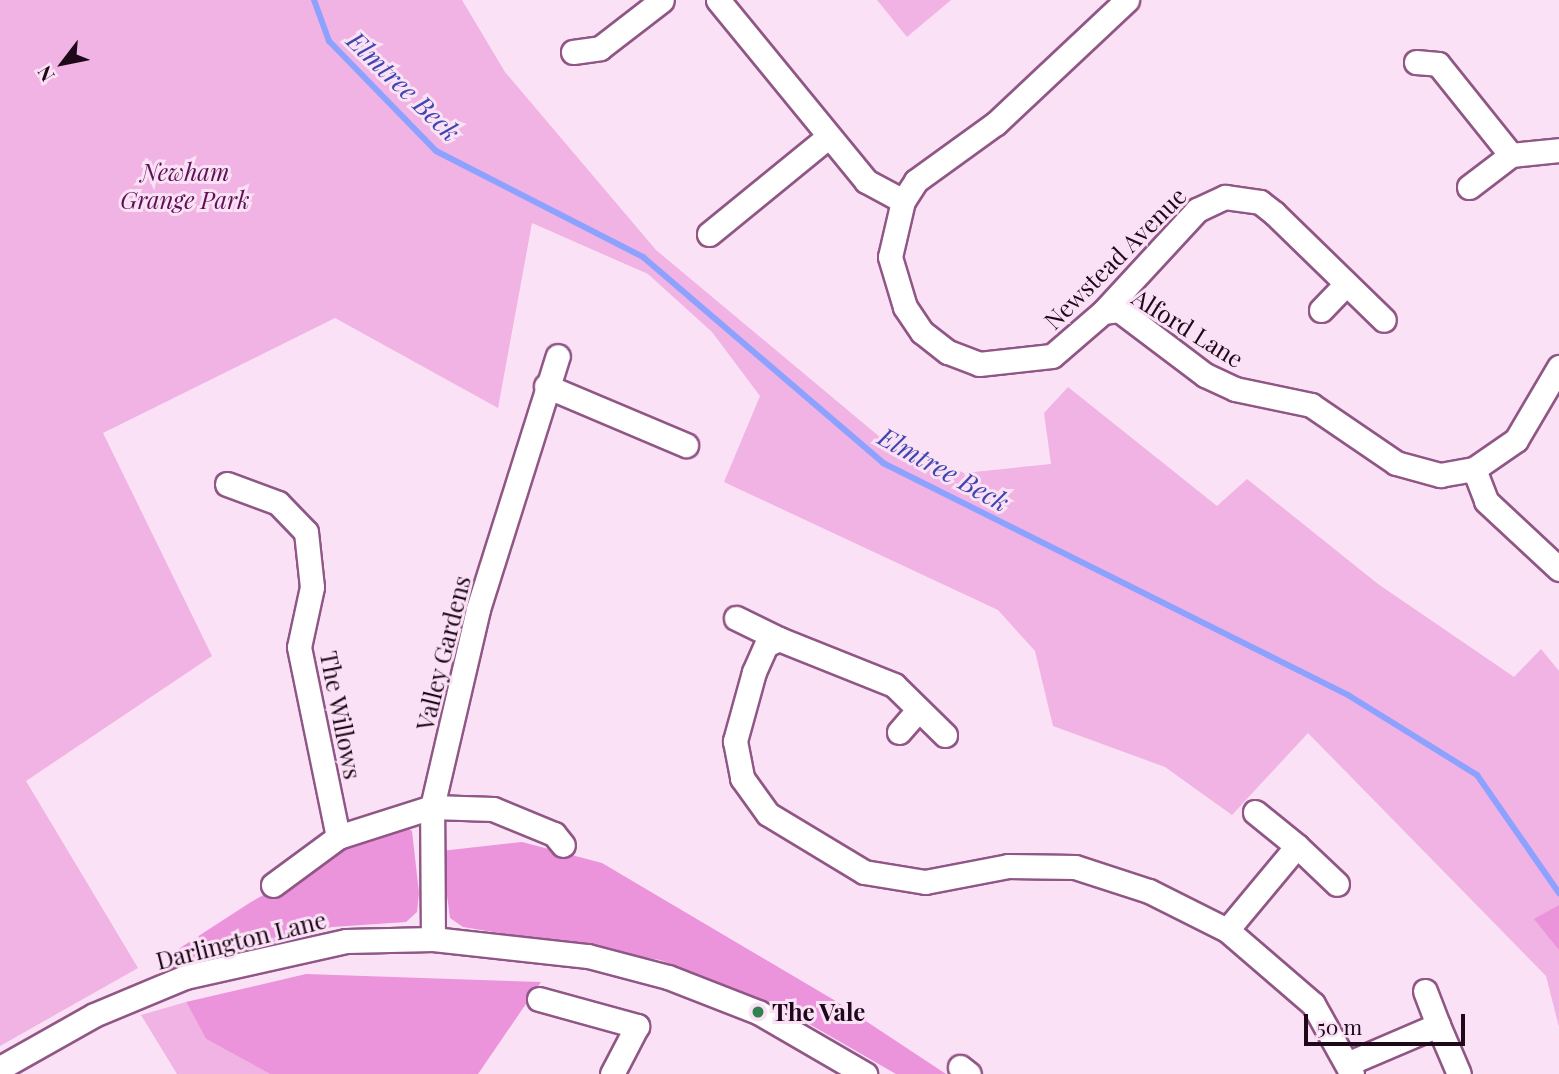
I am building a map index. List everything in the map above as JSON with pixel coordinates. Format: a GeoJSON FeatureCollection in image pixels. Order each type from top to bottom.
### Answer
{"type":"FeatureCollection","features":[{"type":"Feature","properties":{"kind":"street"},"geometry":{"type":"LineString","coordinates":[[573,52],[600,48],[662,0]]}},
{"type":"Feature","properties":{"kind":"street"},"geometry":{"type":"LineString","coordinates":[[718,0],[866,181],[903,201]]}},
{"type":"Feature","properties":{"kind":"street","name":"Newstead Avenue"},"geometry":{"type":"LineString","coordinates":[[1127,0],[996,123],[916,181],[903,201],[893,226],[894,282],[922,332],[948,352],[979,364],[1032,362],[1069,344],[1104,312],[1197,210],[1225,197],[1260,202],[1384,320]]}},
{"type":"Feature","properties":{"kind":"street"},"geometry":{"type":"LineString","coordinates":[[1416,62],[1438,64],[1511,155]]}},
{"type":"Feature","properties":{"kind":"street"},"geometry":{"type":"LineString","coordinates":[[709,234],[828,137]]}},
{"type":"Feature","properties":{"kind":"street"},"geometry":{"type":"LineString","coordinates":[[1469,187],[1511,155],[1559,150]]}},
{"type":"Feature","properties":{"kind":"street"},"geometry":{"type":"LineString","coordinates":[[1321,310],[1346,284]]}},
{"type":"Feature","properties":{"kind":"street","name":"Alford Lane"},"geometry":{"type":"LineString","coordinates":[[1104,312],[1119,310],[1205,375],[1235,389],[1338,418],[1396,463],[1440,474],[1474,469],[1516,440],[1559,367]]}},
{"type":"Feature","properties":{"kind":"street","name":"Valley Gardens"},"geometry":{"type":"LineString","coordinates":[[433,939],[432,807],[478,609],[546,386],[558,356]]}},
{"type":"Feature","properties":{"kind":"street"},"geometry":{"type":"LineString","coordinates":[[546,386],[686,445]]}},
{"type":"Feature","properties":{"kind":"street"},"geometry":{"type":"LineString","coordinates":[[1474,469],[1486,501],[1557,563]]}},
{"type":"Feature","properties":{"kind":"street","name":"The Willows"},"geometry":{"type":"LineString","coordinates":[[227,484],[278,503],[306,532],[312,587],[299,647],[338,837]]}},
{"type":"Feature","properties":{"kind":"street"},"geometry":{"type":"LineString","coordinates":[[736,618],[779,639],[894,685],[945,736]]}},
{"type":"Feature","properties":{"kind":"street"},"geometry":{"type":"LineString","coordinates":[[779,639],[766,645],[754,672],[735,741],[742,778],[768,814],[864,872],[925,882],[1009,866],[1075,867],[1149,891],[1227,930],[1291,980],[1350,1069],[1438,1025]]}},
{"type":"Feature","properties":{"kind":"street"},"geometry":{"type":"LineString","coordinates":[[899,732],[919,709]]}},
{"type":"Feature","properties":{"kind":"street","name":"Darlington Lane"},"geometry":{"type":"LineString","coordinates":[[273,885],[338,837],[432,807],[493,809],[554,834],[563,845]]}},
{"type":"Feature","properties":{"kind":"street"},"geometry":{"type":"LineString","coordinates":[[1255,812],[1297,846],[1337,884]]}},
{"type":"Feature","properties":{"kind":"street"},"geometry":{"type":"LineString","coordinates":[[1227,930],[1297,846]]}},
{"type":"Feature","properties":{"kind":"street","name":"Darlington Lane"},"geometry":{"type":"LineString","coordinates":[[0,1068],[94,1015],[185,977],[346,941],[433,939],[588,956],[668,977],[758,1012],[865,1074]]}},
{"type":"Feature","properties":{"kind":"street"},"geometry":{"type":"LineString","coordinates":[[1425,991],[1459,1074]]}},
{"type":"Feature","properties":{"kind":"street"},"geometry":{"type":"LineString","coordinates":[[539,999],[637,1026],[612,1074]]}},
{"type":"Feature","properties":{"kind":"green space","name":"Newham Grange Park"},"geometry":{"type":"Polygon","coordinates":[[[0,0],[462,0],[505,72],[656,250],[881,438],[964,473],[1051,464],[1044,413],[1068,387],[1217,506],[1247,479],[1378,584],[1514,677],[1541,649],[1559,671],[1559,1027],[1546,976],[1308,733],[1232,815],[1165,767],[1053,726],[1035,651],[998,610],[724,482],[760,396],[712,332],[648,274],[532,223],[498,408],[335,318],[103,433],[212,656],[26,781],[138,968],[0,1046],[0,0]]]}},
{"type":"Feature","properties":{"kind":"green space"},"geometry":{"type":"Polygon","coordinates":[[[877,0],[951,0],[907,37],[877,0]]]}},
{"type":"Feature","properties":{"kind":"green space"},"geometry":{"type":"Polygon","coordinates":[[[186,1002],[206,1039],[270,1074],[177,1074],[141,1015],[186,1002]]]}},
{"type":"Feature","properties":{"kind":"shaded area"},"geometry":{"type":"Polygon","coordinates":[[[406,827],[412,831],[419,893],[417,912],[406,922],[332,927],[173,968],[169,958],[180,948],[251,902],[362,840],[406,827]]]}},
{"type":"Feature","properties":{"kind":"shaded area"},"geometry":{"type":"Polygon","coordinates":[[[522,842],[602,863],[834,1000],[946,1074],[896,1074],[778,1006],[660,960],[463,927],[450,918],[441,851],[522,842]]]}},
{"type":"Feature","properties":{"kind":"shaded area"},"geometry":{"type":"Polygon","coordinates":[[[1559,905],[1559,950],[1534,919],[1559,905]]]}},
{"type":"Feature","properties":{"kind":"shaded area"},"geometry":{"type":"Polygon","coordinates":[[[306,974],[541,982],[478,1074],[270,1074],[206,1039],[186,1002],[306,974]]]}},
{"type":"Feature","properties":{"kind":"waterway","name":"Elmtree Beck"},"geometry":{"type":"LineString","coordinates":[[314,0],[329,41],[436,151],[643,257],[883,463],[1348,695],[1477,775],[1559,893]]}},
{"type":"Feature","properties":{"kind":"place","name":"The Vale"},"geometry":{"type":"Point","coordinates":[758,1012]}}]}
